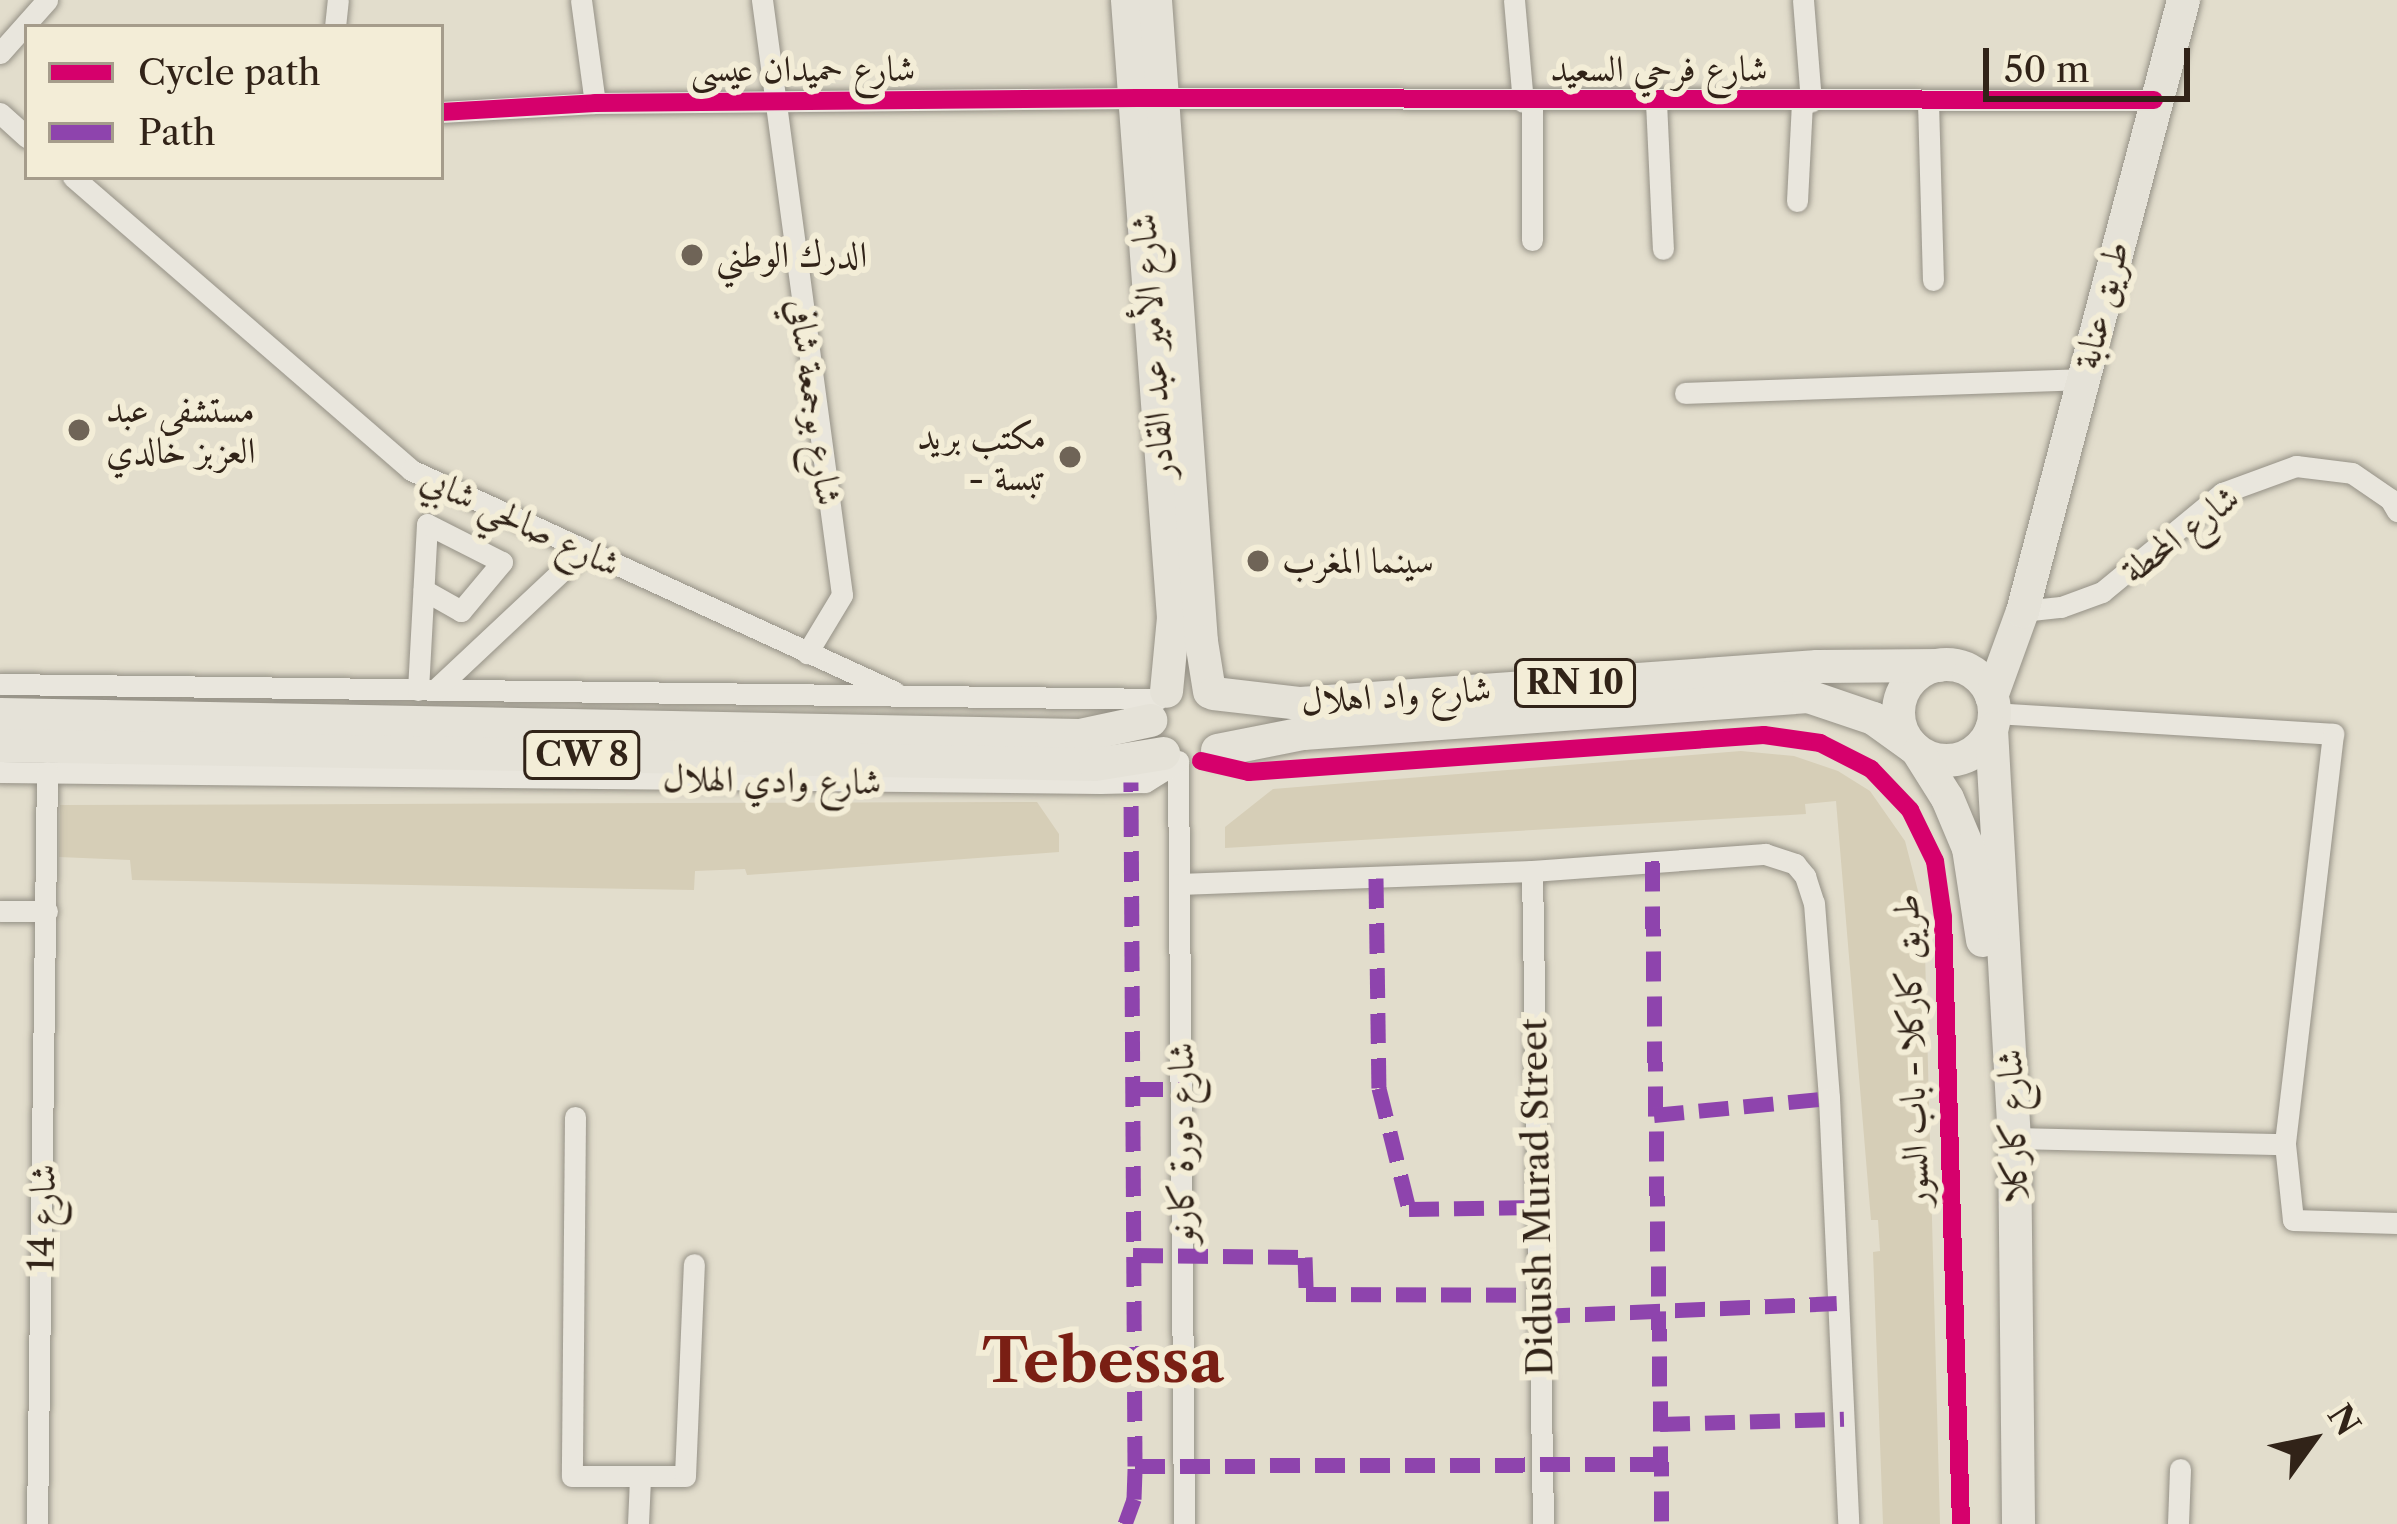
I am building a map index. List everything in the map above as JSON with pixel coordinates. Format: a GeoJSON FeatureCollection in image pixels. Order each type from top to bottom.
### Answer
{"type":"FeatureCollection","features":[{"type":"Feature","properties":{"kind":"main road","name":"شارع الأمير عبد القادر"},"geometry":{"type":"LineString","coordinates":[[1127,0],[1151,98],[1201,641],[1211,692]]}},
{"type":"Feature","properties":{"kind":"main road","name":"شارع الأمير عبد القادر"},"geometry":{"type":"LineString","coordinates":[[1155,0],[1148,334],[1173,616],[1158,703]]}},
{"type":"Feature","properties":{"kind":"main road","name":"طريق عنابة"},"geometry":{"type":"LineString","coordinates":[[1992,713],[2183,0]]}},
{"type":"Feature","properties":{"kind":"main road"},"geometry":{"type":"LineString","coordinates":[[1947,665],[1977,676],[1992,713],[1984,742],[1960,758],[1915,749],[1903,734],[1899,705],[1912,678],[1947,665],[2022,611]]}},
{"type":"Feature","properties":{"kind":"main road","name":"شارع واد اهلال"},"geometry":{"type":"LineString","coordinates":[[1211,692],[1300,703],[1817,666],[1947,665]]}},
{"type":"Feature","properties":{"kind":"main road"},"geometry":{"type":"LineString","coordinates":[[1188,684],[1211,692],[1222,703],[1228,727],[1217,750],[1202,761],[1171,757],[1158,703],[1188,684]]}},
{"type":"Feature","properties":{"kind":"main road","name":"شارع واد اهلال"},"geometry":{"type":"LineString","coordinates":[[1217,750],[1303,734],[1808,695],[1873,718],[1915,749]]}},
{"type":"Feature","properties":{"kind":"main road","name":"شارع وادي الهلال"},"geometry":{"type":"LineString","coordinates":[[0,714],[1080,735],[1158,703]]}},
{"type":"Feature","properties":{"kind":"main road","name":"شارع كاركلا"},"geometry":{"type":"LineString","coordinates":[[1992,713],[2014,1138],[2018,1524]]}},
{"type":"Feature","properties":{"kind":"main road","name":"شارع وادي الهلال"},"geometry":{"type":"LineString","coordinates":[[0,745],[1095,764],[1171,757]]}},
{"type":"Feature","properties":{"kind":"main road","name":"شارع كاركلا"},"geometry":{"type":"LineString","coordinates":[[1915,749],[1959,823],[1981,901],[1992,1135],[1997,1524]]}},
{"type":"Feature","properties":{"kind":"street"},"geometry":{"type":"LineString","coordinates":[[25,24],[47,0]]}},
{"type":"Feature","properties":{"kind":"street"},"geometry":{"type":"LineString","coordinates":[[581,0],[595,103]]}},
{"type":"Feature","properties":{"kind":"street","name":"شارع بوجمعة شافي"},"geometry":{"type":"LineString","coordinates":[[763,0],[842,595],[807,652]]}},
{"type":"Feature","properties":{"kind":"street"},"geometry":{"type":"LineString","coordinates":[[1514,0],[1527,102],[1532,240]]}},
{"type":"Feature","properties":{"kind":"street"},"geometry":{"type":"LineString","coordinates":[[1798,201],[1806,103],[1803,0]]}},
{"type":"Feature","properties":{"kind":"street"},"geometry":{"type":"LineString","coordinates":[[0,52],[24,25]]}},
{"type":"Feature","properties":{"kind":"street","name":"شارع حميدان عيسى"},"geometry":{"type":"LineString","coordinates":[[444,112],[595,103],[1151,98]]}},
{"type":"Feature","properties":{"kind":"street","name":"شارع فرحي السعيد"},"geometry":{"type":"LineString","coordinates":[[1151,98],[1806,103],[2154,100]]}},
{"type":"Feature","properties":{"kind":"street"},"geometry":{"type":"LineString","coordinates":[[1656,102],[1663,249]]}},
{"type":"Feature","properties":{"kind":"street"},"geometry":{"type":"LineString","coordinates":[[1928,102],[1933,280]]}},
{"type":"Feature","properties":{"kind":"street"},"geometry":{"type":"LineString","coordinates":[[0,113],[24,132]]}},
{"type":"Feature","properties":{"kind":"street","name":"شارع صالحي شابي"},"geometry":{"type":"LineString","coordinates":[[76,180],[411,470],[907,698]]}},
{"type":"Feature","properties":{"kind":"street"},"geometry":{"type":"LineString","coordinates":[[1685,393],[2083,379]]}},
{"type":"Feature","properties":{"kind":"street","name":"شارع المحطة"},"geometry":{"type":"LineString","coordinates":[[2022,611],[2061,607],[2102,592],[2222,494],[2296,466],[2353,473],[2390,499],[2397,511]]}},
{"type":"Feature","properties":{"kind":"street"},"geometry":{"type":"LineString","coordinates":[[426,690],[583,551]]}},
{"type":"Feature","properties":{"kind":"street"},"geometry":{"type":"LineString","coordinates":[[424,590],[426,690]]}},
{"type":"Feature","properties":{"kind":"street"},"geometry":{"type":"LineString","coordinates":[[0,683],[1158,703]]}},
{"type":"Feature","properties":{"kind":"street"},"geometry":{"type":"LineString","coordinates":[[1992,713],[2333,734],[2285,1144],[2293,1220],[2397,1223]]}},
{"type":"Feature","properties":{"kind":"street","name":"شارع وادي الهلال"},"geometry":{"type":"LineString","coordinates":[[0,772],[1100,783],[1145,782],[1171,757]]}},
{"type":"Feature","properties":{"kind":"street","name":"شارع دورة كارنو"},"geometry":{"type":"LineString","coordinates":[[1171,757],[1179,884],[1184,1524]]}},
{"type":"Feature","properties":{"kind":"street","name":"شارع 14"},"geometry":{"type":"LineString","coordinates":[[37,1524],[47,772]]}},
{"type":"Feature","properties":{"kind":"street"},"geometry":{"type":"LineString","coordinates":[[1179,884],[1532,871],[1765,854],[1795,864],[1811,888],[1817,946],[1848,1524]]}},
{"type":"Feature","properties":{"kind":"street","name":"Didush Murad Street"},"geometry":{"type":"LineString","coordinates":[[1532,871],[1543,1524]]}},
{"type":"Feature","properties":{"kind":"street"},"geometry":{"type":"LineString","coordinates":[[0,911],[46,911]]}},
{"type":"Feature","properties":{"kind":"street"},"geometry":{"type":"LineString","coordinates":[[575,1117],[572,1476],[685,1476],[694,1264]]}},
{"type":"Feature","properties":{"kind":"street"},"geometry":{"type":"LineString","coordinates":[[2014,1138],[2285,1144]]}},
{"type":"Feature","properties":{"kind":"street"},"geometry":{"type":"LineString","coordinates":[[2178,1524],[2180,1469]]}},
{"type":"Feature","properties":{"kind":"street"},"geometry":{"type":"LineString","coordinates":[[638,1524],[640,1478]]}},
{"type":"Feature","properties":{"kind":"shaded area"},"geometry":{"type":"Polygon","coordinates":[[[1741,751],[1794,756],[1838,771],[1870,791],[1905,841],[1924,914],[1940,1524],[1883,1524],[1873,1252],[1880,1251],[1878,1220],[1871,1220],[1836,801],[1805,804],[1806,814],[1225,848],[1225,827],[1273,789],[1741,751]]]}},
{"type":"Feature","properties":{"kind":"shaded area"},"geometry":{"type":"Polygon","coordinates":[[[1037,802],[1059,834],[1059,852],[747,875],[745,869],[695,871],[694,890],[132,880],[130,860],[59,857],[60,805],[1037,802]]]}},
{"type":"Feature","properties":{"kind":"marked path"},"geometry":{"type":"LineString","coordinates":[[1125,1524],[1134,1499],[1135,1466],[1131,782]]}},
{"type":"Feature","properties":{"kind":"marked path"},"geometry":{"type":"LineString","coordinates":[[1652,861],[1662,1524]]}},
{"type":"Feature","properties":{"kind":"marked path"},"geometry":{"type":"LineString","coordinates":[[1376,878],[1379,1088],[1409,1209],[1538,1207]]}},
{"type":"Feature","properties":{"kind":"marked path"},"geometry":{"type":"LineString","coordinates":[[1133,1089],[1181,1089]]}},
{"type":"Feature","properties":{"kind":"marked path"},"geometry":{"type":"LineString","coordinates":[[1654,1115],[1829,1098]]}},
{"type":"Feature","properties":{"kind":"marked path"},"geometry":{"type":"LineString","coordinates":[[1133,1255],[1305,1257],[1306,1294],[1539,1295]]}},
{"type":"Feature","properties":{"kind":"marked path"},"geometry":{"type":"LineString","coordinates":[[1540,1316],[1837,1303]]}},
{"type":"Feature","properties":{"kind":"marked path"},"geometry":{"type":"LineString","coordinates":[[1660,1424],[1844,1419]]}},
{"type":"Feature","properties":{"kind":"marked path"},"geometry":{"type":"LineString","coordinates":[[1135,1466],[1661,1464]]}},
{"type":"Feature","properties":{"kind":"cycle path"},"geometry":{"type":"LineString","coordinates":[[444,112],[595,103],[1137,98],[2154,100]]}},
{"type":"Feature","properties":{"kind":"cycle path","name":"طريق كاركلا - باب السور"},"geometry":{"type":"LineString","coordinates":[[1201,761],[1249,772],[1764,735],[1820,743],[1871,769],[1910,810],[1935,861],[1943,917],[1961,1524]]}},
{"type":"Feature","properties":{"kind":"place","name":"الدرك الوطني"},"geometry":{"type":"Point","coordinates":[692,255]}},
{"type":"Feature","properties":{"kind":"place","name":"مستشفى عبد العزبز خالدي"},"geometry":{"type":"Point","coordinates":[79,430]}},
{"type":"Feature","properties":{"kind":"place","name":"مكتب بريد - تبسة"},"geometry":{"type":"Point","coordinates":[1070,457]}},
{"type":"Feature","properties":{"kind":"place","name":"سينما المغرب"},"geometry":{"type":"Point","coordinates":[1258,561]}},
{"type":"Feature","properties":{"kind":"district","name":"Tebessa"},"geometry":{"type":"Point","coordinates":[1103,1361]}}]}
